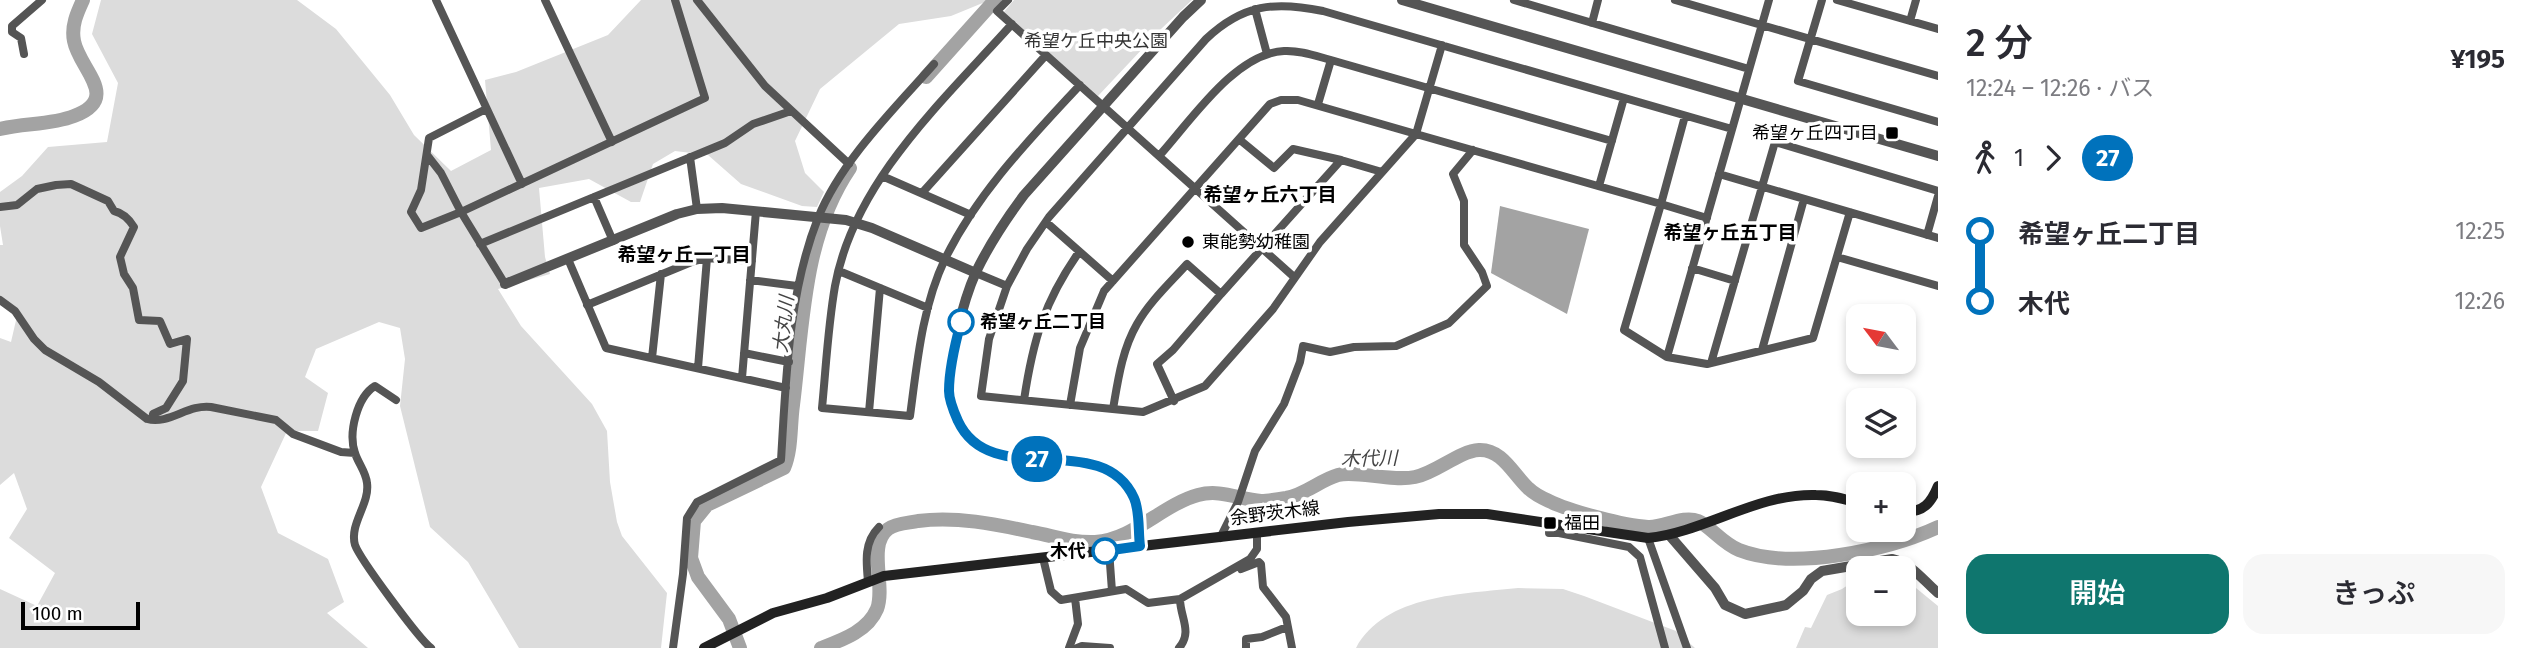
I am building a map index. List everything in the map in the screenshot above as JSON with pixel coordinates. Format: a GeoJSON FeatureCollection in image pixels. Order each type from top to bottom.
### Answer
{"type":"FeatureCollection","features":[{"type":"Feature","properties":{"kind":"main road"},"geometry":{"type":"LineString","coordinates":[[1916,510],[1924,509],[1932,500],[1938,486]]}},
{"type":"Feature","properties":{"kind":"main road","name":"余野茨木線"},"geometry":{"type":"LineString","coordinates":[[704,648],[773,613],[827,598],[875,579],[1110,550],[1140,543],[1220,538],[1348,522],[1472,513],[1648,538],[1670,536],[1792,497],[1834,496],[1846,500]]}},
{"type":"Feature","properties":{"kind":"street"},"geometry":{"type":"LineString","coordinates":[[24,54],[21,38],[12,32],[12,26],[42,0]]}},
{"type":"Feature","properties":{"kind":"street"},"geometry":{"type":"LineString","coordinates":[[436,0],[522,184]]}},
{"type":"Feature","properties":{"kind":"street"},"geometry":{"type":"LineString","coordinates":[[545,0],[612,142]]}},
{"type":"Feature","properties":{"kind":"street"},"geometry":{"type":"LineString","coordinates":[[486,109],[429,138],[421,190],[411,212],[421,228],[461,212],[705,98],[675,0]]}},
{"type":"Feature","properties":{"kind":"street"},"geometry":{"type":"LineString","coordinates":[[697,0],[745,62],[791,111],[849,164]]}},
{"type":"Feature","properties":{"kind":"street"},"geometry":{"type":"LineString","coordinates":[[1008,0],[997,11],[1294,277]]}},
{"type":"Feature","properties":{"kind":"street"},"geometry":{"type":"LineString","coordinates":[[1140,543],[1135,499],[1115,475],[1104,468],[1082,463],[1004,456],[988,450],[975,442],[961,427],[952,408],[949,392],[954,348],[976,273],[1008,216],[1103,106],[1201,0]]}},
{"type":"Feature","properties":{"kind":"street"},"geometry":{"type":"LineString","coordinates":[[1402,0],[1425,3],[1938,156]]}},
{"type":"Feature","properties":{"kind":"street"},"geometry":{"type":"LineString","coordinates":[[1514,0],[1749,69]]}},
{"type":"Feature","properties":{"kind":"street"},"geometry":{"type":"LineString","coordinates":[[1592,23],[1598,0]]}},
{"type":"Feature","properties":{"kind":"street"},"geometry":{"type":"LineString","coordinates":[[1675,0],[1938,76]]}},
{"type":"Feature","properties":{"kind":"street"},"geometry":{"type":"LineString","coordinates":[[1667,357],[1769,0]]}},
{"type":"Feature","properties":{"kind":"street"},"geometry":{"type":"LineString","coordinates":[[1822,0],[1798,81],[1938,122]]}},
{"type":"Feature","properties":{"kind":"street"},"geometry":{"type":"LineString","coordinates":[[1837,0],[1938,29]]}},
{"type":"Feature","properties":{"kind":"street"},"geometry":{"type":"LineString","coordinates":[[1910,21],[1916,0]]}},
{"type":"Feature","properties":{"kind":"street"},"geometry":{"type":"LineString","coordinates":[[1442,45],[1416,134],[1320,242],[1273,309],[1205,386],[1143,412],[981,396],[989,339],[1007,286],[1027,249],[1046,222],[1206,39],[1222,24],[1255,9],[1285,4],[1305,7],[1442,45],[1732,130]]}},
{"type":"Feature","properties":{"kind":"street"},"geometry":{"type":"LineString","coordinates":[[1255,9],[1267,54]]}},
{"type":"Feature","properties":{"kind":"street"},"geometry":{"type":"LineString","coordinates":[[1012,24],[902,149],[882,176],[856,223],[835,285],[822,408],[910,416],[928,307],[944,260],[991,183],[1080,85]]}},
{"type":"Feature","properties":{"kind":"street"},"geometry":{"type":"LineString","coordinates":[[1159,156],[1234,72],[1267,54],[1299,52],[1612,141]]}},
{"type":"Feature","properties":{"kind":"street"},"geometry":{"type":"LineString","coordinates":[[922,193],[1046,55]]}},
{"type":"Feature","properties":{"kind":"street"},"geometry":{"type":"LineString","coordinates":[[1318,104],[1331,60]]}},
{"type":"Feature","properties":{"kind":"street"},"geometry":{"type":"LineString","coordinates":[[673,648],[687,518],[697,502],[781,460],[797,285],[849,164],[934,64]]}},
{"type":"Feature","properties":{"kind":"street"},"geometry":{"type":"LineString","coordinates":[[1600,186],[1624,98]]}},
{"type":"Feature","properties":{"kind":"street"},"geometry":{"type":"LineString","coordinates":[[1070,405],[1080,348],[1104,291],[1270,104],[1288,99],[1318,104],[1707,218]]}},
{"type":"Feature","properties":{"kind":"street"},"geometry":{"type":"LineString","coordinates":[[481,244],[725,143],[753,124],[791,111]]}},
{"type":"Feature","properties":{"kind":"street"},"geometry":{"type":"LineString","coordinates":[[1685,116],[1624,331],[1667,357],[1707,364],[1813,338],[1850,212]]}},
{"type":"Feature","properties":{"kind":"street"},"geometry":{"type":"LineString","coordinates":[[1240,140],[1274,168],[1293,149],[1382,172]]}},
{"type":"Feature","properties":{"kind":"street"},"geometry":{"type":"LineString","coordinates":[[1711,363],[1775,142],[1938,193],[1927,235]]}},
{"type":"Feature","properties":{"kind":"street"},"geometry":{"type":"LineString","coordinates":[[1220,538],[1238,502],[1255,452],[1284,404],[1300,362],[1303,346],[1330,352],[1354,347],[1396,346],[1449,323],[1487,286],[1482,272],[1464,245],[1464,201],[1453,174],[1473,150]]}},
{"type":"Feature","properties":{"kind":"street"},"geometry":{"type":"LineString","coordinates":[[427,155],[441,173],[461,212],[505,284],[677,214],[697,209],[722,208],[824,217],[856,223],[1007,286]]}},
{"type":"Feature","properties":{"kind":"street"},"geometry":{"type":"LineString","coordinates":[[690,157],[697,209]]}},
{"type":"Feature","properties":{"kind":"street"},"geometry":{"type":"LineString","coordinates":[[1174,401],[1157,364],[1173,350],[1340,160]]}},
{"type":"Feature","properties":{"kind":"street"},"geometry":{"type":"LineString","coordinates":[[1719,174],[1938,238]]}},
{"type":"Feature","properties":{"kind":"street"},"geometry":{"type":"LineString","coordinates":[[882,176],[971,215]]}},
{"type":"Feature","properties":{"kind":"street"},"geometry":{"type":"LineString","coordinates":[[0,207],[17,205],[37,189],[56,184],[71,184],[108,201],[114,211],[123,215],[134,227],[120,257],[124,274],[133,288],[139,320],[160,321],[170,344],[187,339],[183,381],[166,408],[153,414],[152,420]]}},
{"type":"Feature","properties":{"kind":"street"},"geometry":{"type":"LineString","coordinates":[[594,197],[613,241]]}},
{"type":"Feature","properties":{"kind":"street"},"geometry":{"type":"LineString","coordinates":[[1762,350],[1804,199]]}},
{"type":"Feature","properties":{"kind":"street"},"geometry":{"type":"LineString","coordinates":[[742,378],[756,211]]}},
{"type":"Feature","properties":{"kind":"street"},"geometry":{"type":"LineString","coordinates":[[1046,222],[1113,281]]}},
{"type":"Feature","properties":{"kind":"street"},"geometry":{"type":"LineString","coordinates":[[1024,400],[1039,327],[1062,276],[1079,251]]}},
{"type":"Feature","properties":{"kind":"street"},"geometry":{"type":"LineString","coordinates":[[1837,257],[1938,286]]}},
{"type":"Feature","properties":{"kind":"street"},"geometry":{"type":"LineString","coordinates":[[587,305],[707,258],[752,261]]}},
{"type":"Feature","properties":{"kind":"street"},"geometry":{"type":"LineString","coordinates":[[698,368],[707,258]]}},
{"type":"Feature","properties":{"kind":"street"},"geometry":{"type":"LineString","coordinates":[[568,259],[606,348],[786,388]]}},
{"type":"Feature","properties":{"kind":"street"},"geometry":{"type":"LineString","coordinates":[[1113,409],[1124,355],[1135,326],[1148,307],[1187,264],[1221,294]]}},
{"type":"Feature","properties":{"kind":"street"},"geometry":{"type":"LineString","coordinates":[[1692,268],[1735,281]]}},
{"type":"Feature","properties":{"kind":"street"},"geometry":{"type":"LineString","coordinates":[[839,271],[928,307]]}},
{"type":"Feature","properties":{"kind":"street"},"geometry":{"type":"LineString","coordinates":[[652,358],[661,274]]}},
{"type":"Feature","properties":{"kind":"street"},"geometry":{"type":"LineString","coordinates":[[750,280],[797,285]]}},
{"type":"Feature","properties":{"kind":"street"},"geometry":{"type":"LineString","coordinates":[[869,412],[880,288]]}},
{"type":"Feature","properties":{"kind":"street"},"geometry":{"type":"LineString","coordinates":[[0,300],[15,311],[34,339],[45,349],[99,382],[147,419],[156,422],[201,406],[211,407],[276,420],[293,434],[341,452],[355,453]]}},
{"type":"Feature","properties":{"kind":"street"},"geometry":{"type":"LineString","coordinates":[[744,353],[789,362]]}},
{"type":"Feature","properties":{"kind":"street"},"geometry":{"type":"LineString","coordinates":[[396,400],[375,386],[369,389],[356,413],[353,443],[368,483],[355,533],[355,545],[368,567],[431,648]]}},
{"type":"Feature","properties":{"kind":"street"},"geometry":{"type":"LineString","coordinates":[[875,579],[868,547],[869,540],[878,527]]}},
{"type":"Feature","properties":{"kind":"street"},"geometry":{"type":"LineString","coordinates":[[1044,558],[1051,591],[1061,600],[1126,589],[1149,603],[1180,599],[1250,559],[1257,549],[1257,532]]}},
{"type":"Feature","properties":{"kind":"street"},"geometry":{"type":"LineString","coordinates":[[1549,533],[1629,547],[1640,557],[1665,648]]}},
{"type":"Feature","properties":{"kind":"street"},"geometry":{"type":"LineString","coordinates":[[1670,536],[1725,605],[1745,614],[1786,605],[1822,571],[1892,559],[1912,570],[1938,593]]}},
{"type":"Feature","properties":{"kind":"street"},"geometry":{"type":"LineString","coordinates":[[1648,538],[1687,648]]}},
{"type":"Feature","properties":{"kind":"street"},"geometry":{"type":"LineString","coordinates":[[1110,550],[1112,591]]}},
{"type":"Feature","properties":{"kind":"street"},"geometry":{"type":"LineString","coordinates":[[1230,572],[1259,562],[1261,564],[1263,587],[1286,617],[1292,648]]}},
{"type":"Feature","properties":{"kind":"street"},"geometry":{"type":"LineString","coordinates":[[1069,648],[1078,624],[1075,597]]}},
{"type":"Feature","properties":{"kind":"street"},"geometry":{"type":"LineString","coordinates":[[1179,648],[1184,642],[1187,629],[1180,610],[1180,599]]}},
{"type":"Feature","properties":{"kind":"street"},"geometry":{"type":"LineString","coordinates":[[1246,648],[1246,639],[1262,637],[1287,627]]}},
{"type":"Feature","properties":{"kind":"street"},"geometry":{"type":"LineString","coordinates":[[1077,648],[1110,648]]}},
{"type":"Feature","properties":{"kind":"green space"},"geometry":{"type":"Polygon","coordinates":[[[101,0],[297,0],[336,29],[390,95],[414,135],[451,171],[491,150],[485,80],[516,72],[608,35],[641,0],[990,0],[951,16],[899,24],[820,89],[795,141],[805,173],[824,192],[817,207],[802,206],[741,184],[708,155],[675,151],[653,164],[640,202],[631,202],[589,179],[539,188],[545,257],[550,274],[498,289],[521,326],[592,404],[607,431],[610,482],[622,536],[667,593],[661,648],[519,648],[468,562],[430,527],[400,406],[405,359],[400,328],[379,322],[316,349],[305,377],[328,393],[318,431],[287,431],[261,487],[278,533],[328,559],[344,602],[327,613],[368,648],[0,648],[0,589],[37,606],[55,573],[9,538],[27,509],[14,473],[0,485],[0,338],[11,342],[17,316],[0,301],[0,245],[3,245],[0,192],[22,176],[48,147],[107,142],[118,83],[92,34],[101,0]]]}},
{"type":"Feature","properties":{"kind":"green space","name":"希望ケ丘中央公園"},"geometry":{"type":"Polygon","coordinates":[[[1014,0],[1192,0],[1098,96],[1003,13],[1014,0]]]}},
{"type":"Feature","properties":{"kind":"green space"},"geometry":{"type":"Polygon","coordinates":[[[1846,586],[1846,626],[1916,626],[1916,588],[1938,606],[1938,648],[1796,648],[1805,627],[1811,628],[1827,595],[1846,586]]]}},
{"type":"Feature","properties":{"kind":"green space"},"geometry":{"type":"Polygon","coordinates":[[[1518,588],[1563,589],[1584,596],[1676,631],[1695,648],[1356,648],[1369,630],[1406,607],[1451,595],[1518,588]]]}},
{"type":"Feature","properties":{"kind":"shaded area"},"geometry":{"type":"Polygon","coordinates":[[[1500,206],[1589,229],[1567,314],[1491,273],[1500,206]]]}},
{"type":"Feature","properties":{"kind":"waterway"},"geometry":{"type":"LineString","coordinates":[[0,129],[65,119],[88,109],[95,101],[94,82],[77,52],[73,35],[75,20],[83,0]]}},
{"type":"Feature","properties":{"kind":"waterway","name":"大丸川"},"geometry":{"type":"LineString","coordinates":[[926,77],[995,0]]}},
{"type":"Feature","properties":{"kind":"waterway","name":"大丸川"},"geometry":{"type":"LineString","coordinates":[[740,648],[729,619],[698,577],[691,558],[694,521],[707,505],[784,468],[790,445],[803,313],[814,252],[834,195],[850,168]]}},
{"type":"Feature","properties":{"kind":"waterway","name":"木代川"},"geometry":{"type":"LineString","coordinates":[[821,648],[854,634],[873,617],[880,589],[879,545],[882,536],[895,526],[918,521],[961,520],[1095,542],[1122,535],[1172,506],[1206,493],[1261,501],[1286,498],[1338,475],[1415,477],[1471,451],[1479,450],[1501,458],[1530,490],[1558,505],[1638,526],[1654,527],[1686,520],[1698,521],[1733,547],[1761,556],[1812,558],[1840,555],[1894,543],[1938,527]]}},
{"type":"Feature","properties":{"kind":"bus line","name":"27"},"geometry":{"type":"LineString","coordinates":[[961,322],[954,348],[949,392],[952,408],[961,427],[975,442],[1004,456],[1095,465],[1115,475],[1135,499],[1140,546],[1105,551]]}},
{"type":"Feature","properties":{"kind":"place","name":"希望ヶ丘四丁目"},"geometry":{"type":"Point","coordinates":[1892,133]}},
{"type":"Feature","properties":{"kind":"place","name":"東能勢幼稚園"},"geometry":{"type":"Point","coordinates":[1188,242]}},
{"type":"Feature","properties":{"kind":"place","name":"希望ヶ丘二丁目"},"geometry":{"type":"Point","coordinates":[961,322]}},
{"type":"Feature","properties":{"kind":"place","name":"福田"},"geometry":{"type":"Point","coordinates":[1550,523]}},
{"type":"Feature","properties":{"kind":"place","name":"木代"},"geometry":{"type":"Point","coordinates":[1105,551]}},
{"type":"Feature","properties":{"kind":"district","name":"希望ヶ丘六丁目"},"geometry":{"type":"Point","coordinates":[1270,194]}},
{"type":"Feature","properties":{"kind":"district","name":"希望ヶ丘五丁目"},"geometry":{"type":"Point","coordinates":[1730,232]}},
{"type":"Feature","properties":{"kind":"district","name":"希望ヶ丘一丁目"},"geometry":{"type":"Point","coordinates":[684,254]}}]}
